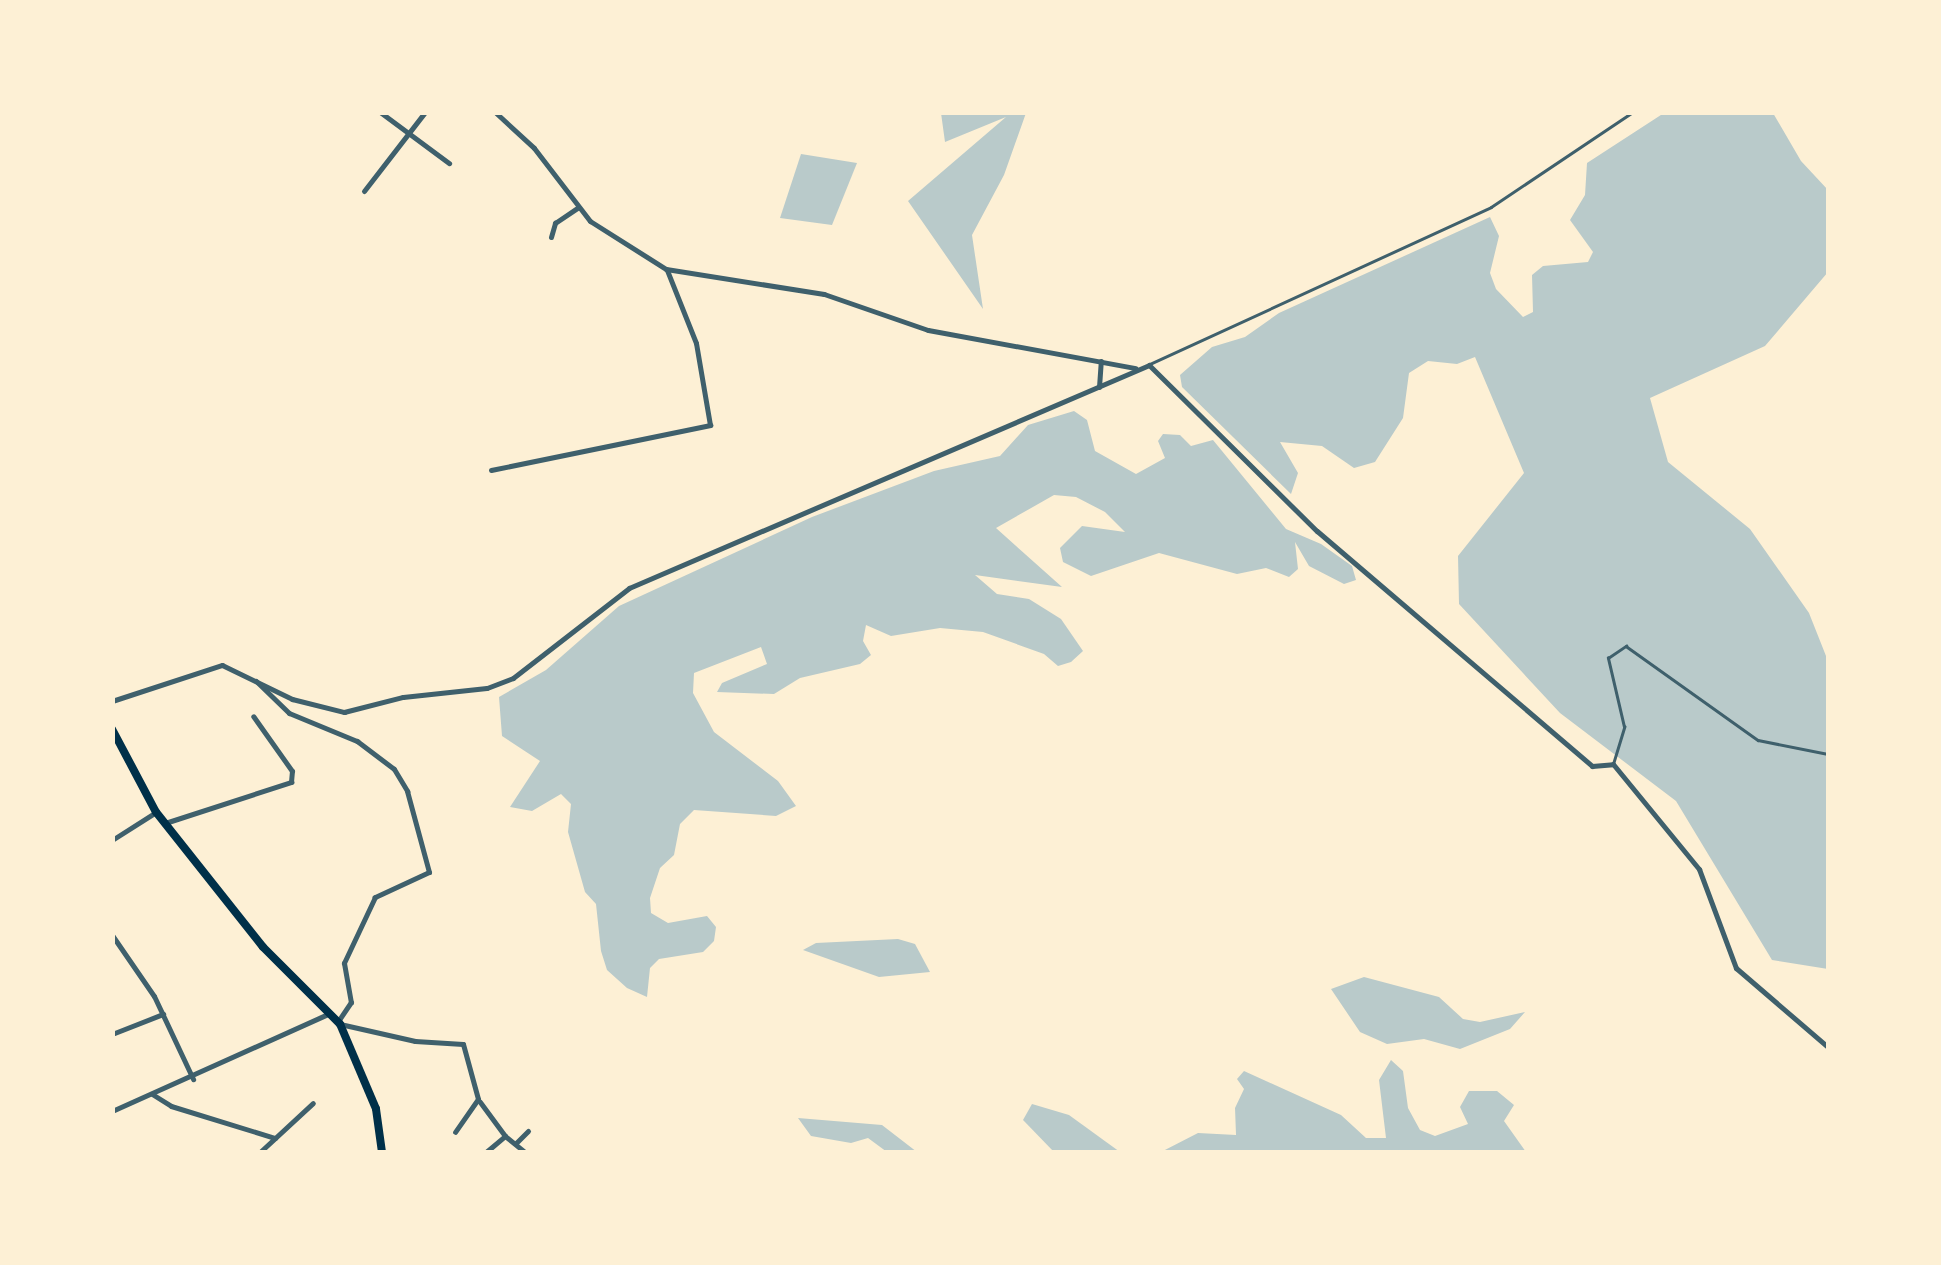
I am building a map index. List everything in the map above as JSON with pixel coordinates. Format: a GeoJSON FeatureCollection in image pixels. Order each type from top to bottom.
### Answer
{"type":"FeatureCollection","features":[{"type":"Feature","properties":{"kind":"main road"},"geometry":{"type":"LineString","coordinates":[[112,728],[156,812],[263,947],[339,1023],[376,1109],[382,1152]]}},
{"type":"Feature","properties":{"kind":"street"},"geometry":{"type":"LineString","coordinates":[[380,112],[449,164]]}},
{"type":"Feature","properties":{"kind":"street"},"geometry":{"type":"LineString","coordinates":[[364,191],[425,112]]}},
{"type":"Feature","properties":{"kind":"street"},"geometry":{"type":"LineString","coordinates":[[497,113],[534,148],[577,208],[616,241],[666,269],[824,294],[928,330],[1139,369]]}},
{"type":"Feature","properties":{"kind":"street"},"geometry":{"type":"LineString","coordinates":[[551,237],[555,223],[577,208]]}},
{"type":"Feature","properties":{"kind":"street"},"geometry":{"type":"LineString","coordinates":[[491,470],[710,425],[712,404],[696,343],[666,269]]}},
{"type":"Feature","properties":{"kind":"street"},"geometry":{"type":"LineString","coordinates":[[1099,387],[1101,362]]}},
{"type":"Feature","properties":{"kind":"street"},"geometry":{"type":"LineString","coordinates":[[112,700],[222,665],[292,700],[344,712],[403,697],[487,688],[513,678],[629,588],[1149,365],[1317,531],[1592,766],[1613,764],[1699,870],[1736,968],[1828,1047]]}},
{"type":"Feature","properties":{"kind":"street"},"geometry":{"type":"LineString","coordinates":[[254,679],[289,713],[357,742],[394,769],[407,791],[429,872],[375,897],[344,962],[352,1002],[339,1023],[415,1041],[463,1044],[478,1099],[505,1136],[525,1152]]}},
{"type":"Feature","properties":{"kind":"street"},"geometry":{"type":"LineString","coordinates":[[165,823],[291,782],[292,770],[253,716]]}},
{"type":"Feature","properties":{"kind":"street"},"geometry":{"type":"LineString","coordinates":[[112,840],[156,812]]}},
{"type":"Feature","properties":{"kind":"street"},"geometry":{"type":"LineString","coordinates":[[112,935],[163,1014],[193,1079]]}},
{"type":"Feature","properties":{"kind":"street"},"geometry":{"type":"LineString","coordinates":[[112,1112],[193,1079],[330,1012]]}},
{"type":"Feature","properties":{"kind":"street"},"geometry":{"type":"LineString","coordinates":[[112,1034],[163,1014]]}},
{"type":"Feature","properties":{"kind":"street"},"geometry":{"type":"LineString","coordinates":[[152,1094],[276,1138]]}},
{"type":"Feature","properties":{"kind":"street"},"geometry":{"type":"LineString","coordinates":[[455,1132],[478,1099]]}},
{"type":"Feature","properties":{"kind":"street"},"geometry":{"type":"LineString","coordinates":[[260,1152],[313,1102]]}},
{"type":"Feature","properties":{"kind":"street"},"geometry":{"type":"LineString","coordinates":[[516,1143],[528,1130]]}},
{"type":"Feature","properties":{"kind":"street"},"geometry":{"type":"LineString","coordinates":[[486,1152],[505,1136]]}},
{"type":"Feature","properties":{"kind":"lane"},"geometry":{"type":"LineString","coordinates":[[1149,365],[1490,207],[1633,112]]}},
{"type":"Feature","properties":{"kind":"lane"},"geometry":{"type":"LineString","coordinates":[[1613,764],[1624,727],[1608,658],[1626,646],[1758,740],[1828,754]]}},
{"type":"Feature","properties":{"kind":"shaded area"},"geometry":{"type":"Polygon","coordinates":[[[941,113],[1026,113],[1004,175],[972,235],[983,309],[908,201],[1006,117],[945,142],[941,113]]]}},
{"type":"Feature","properties":{"kind":"shaded area"},"geometry":{"type":"Polygon","coordinates":[[[1664,113],[1773,113],[1801,161],[1828,190],[1828,272],[1765,346],[1650,398],[1668,462],[1750,529],[1809,613],[1828,661],[1828,969],[1772,960],[1676,801],[1560,713],[1459,604],[1458,556],[1524,473],[1475,357],[1457,364],[1428,361],[1409,373],[1403,418],[1375,462],[1354,468],[1322,446],[1280,442],[1298,473],[1291,494],[1182,387],[1180,375],[1212,347],[1245,337],[1279,313],[1490,217],[1499,236],[1490,273],[1496,289],[1523,317],[1533,312],[1532,275],[1543,266],[1588,262],[1593,252],[1570,220],[1585,195],[1587,163],[1664,113]]]}},
{"type":"Feature","properties":{"kind":"shaded area"},"geometry":{"type":"Polygon","coordinates":[[[801,154],[857,163],[832,225],[780,218],[801,154]]]}},
{"type":"Feature","properties":{"kind":"shaded area"},"geometry":{"type":"Polygon","coordinates":[[[1074,411],[1087,420],[1095,451],[1136,474],[1165,458],[1158,441],[1163,434],[1180,435],[1191,446],[1213,440],[1286,529],[1321,544],[1352,566],[1356,580],[1344,584],[1309,566],[1295,542],[1298,569],[1289,577],[1266,568],[1237,574],[1159,553],[1091,576],[1063,562],[1060,548],[1082,526],[1125,532],[1105,512],[1076,497],[1054,495],[996,528],[1062,587],[975,575],[997,594],[1029,599],[1061,619],[1083,651],[1071,662],[1058,666],[1044,654],[983,632],[940,628],[891,636],[866,625],[863,641],[871,655],[860,664],[800,678],[774,694],[717,692],[722,683],[767,664],[761,647],[694,673],[693,693],[714,732],[778,781],[796,806],[776,816],[694,810],[680,824],[674,855],[660,868],[650,898],[651,913],[668,923],[707,916],[716,927],[714,941],[703,952],[659,959],[650,968],[647,997],[627,988],[607,970],[601,951],[596,904],[585,892],[568,832],[571,804],[561,794],[532,811],[510,807],[540,761],[502,736],[499,697],[546,670],[619,606],[812,517],[934,471],[1000,456],[1028,425],[1074,411]]]}},
{"type":"Feature","properties":{"kind":"shaded area"},"geometry":{"type":"Polygon","coordinates":[[[898,939],[915,944],[930,972],[879,977],[803,950],[816,943],[898,939]]]}},
{"type":"Feature","properties":{"kind":"shaded area"},"geometry":{"type":"Polygon","coordinates":[[[1364,977],[1439,997],[1463,1019],[1480,1022],[1525,1012],[1510,1029],[1460,1049],[1424,1039],[1387,1044],[1360,1032],[1331,989],[1364,977]]]}},
{"type":"Feature","properties":{"kind":"shaded area"},"geometry":{"type":"Polygon","coordinates":[[[1391,1060],[1403,1071],[1408,1108],[1420,1130],[1435,1136],[1468,1124],[1460,1107],[1469,1091],[1497,1091],[1514,1105],[1504,1121],[1526,1152],[1161,1152],[1198,1133],[1236,1135],[1235,1108],[1244,1089],[1237,1079],[1244,1071],[1341,1115],[1366,1138],[1386,1138],[1379,1080],[1391,1060]]]}},
{"type":"Feature","properties":{"kind":"shaded area"},"geometry":{"type":"Polygon","coordinates":[[[1032,1104],[1069,1115],[1120,1152],[1054,1152],[1023,1120],[1032,1104]]]}},
{"type":"Feature","properties":{"kind":"shaded area"},"geometry":{"type":"Polygon","coordinates":[[[798,1118],[882,1125],[917,1152],[887,1152],[868,1138],[851,1143],[811,1136],[798,1118]]]}}]}
